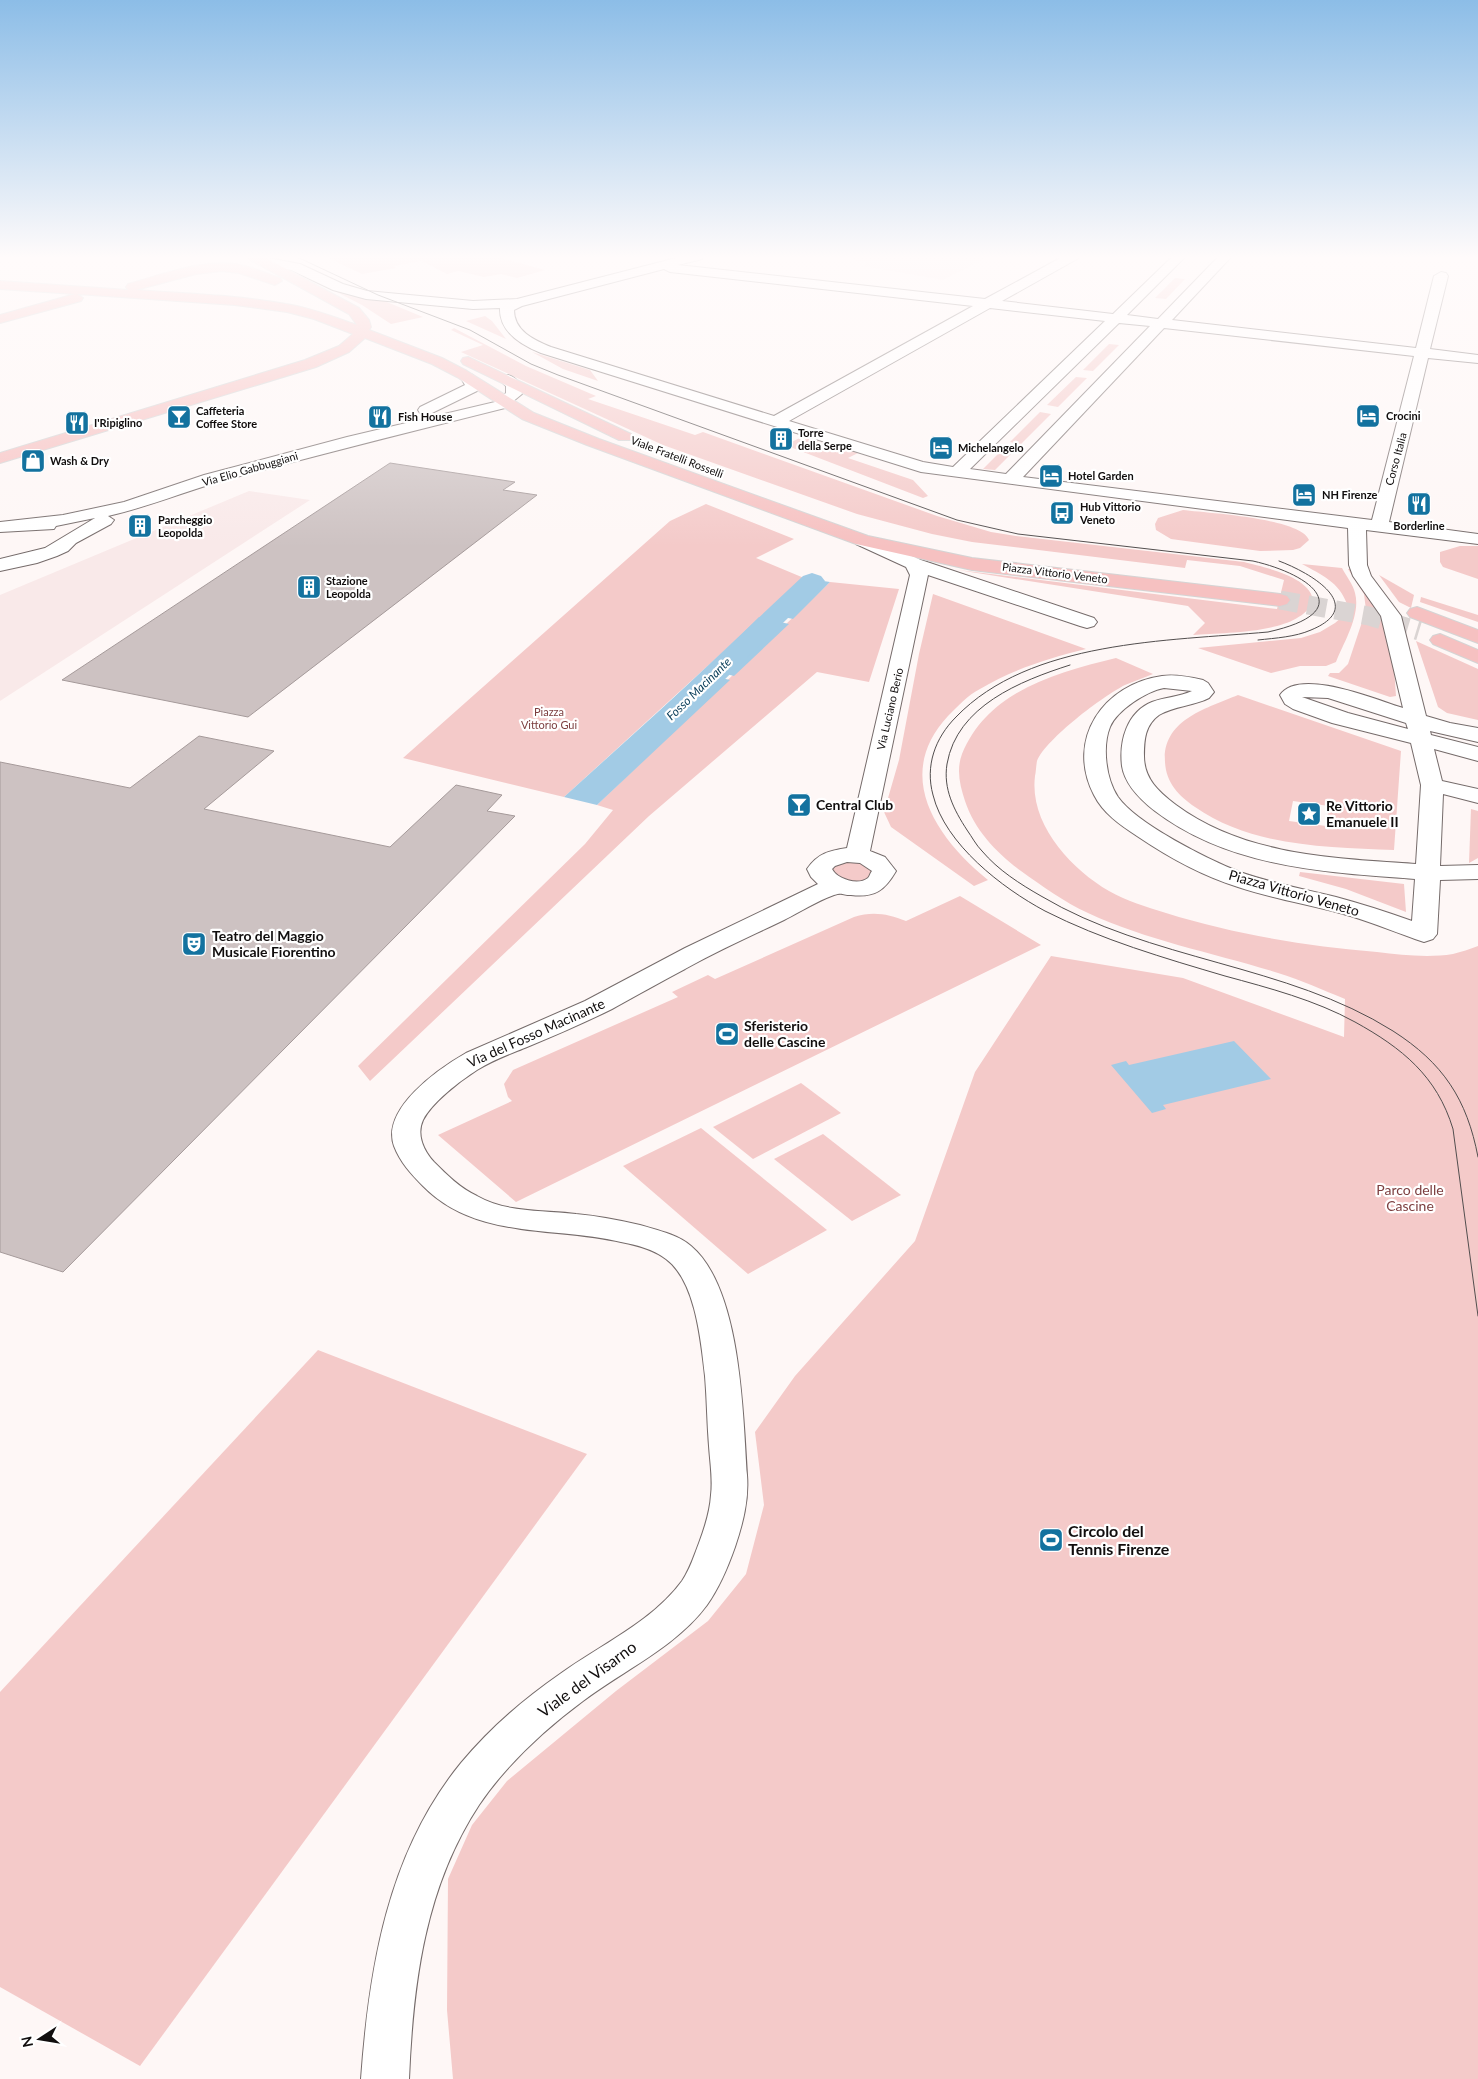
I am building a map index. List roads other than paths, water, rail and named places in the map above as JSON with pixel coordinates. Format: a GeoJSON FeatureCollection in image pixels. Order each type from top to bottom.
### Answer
{"type":"FeatureCollection","features":[{"type":"Feature","properties":{"kind":"main road"},"geometry":{"type":"LineString","coordinates":[[298,368],[333,353]]}},
{"type":"Feature","properties":{"kind":"main road"},"geometry":{"type":"LineString","coordinates":[[0,458],[298,368],[360,353]]}},
{"type":"Feature","properties":{"kind":"main road","name":"Viale Fratelli Rosselli"},"geometry":{"type":"LineString","coordinates":[[416,353],[452,368],[528,416],[744,498],[862,540]]}},
{"type":"Feature","properties":{"kind":"main road","name":"Viale Fratelli Rosselli"},"geometry":{"type":"LineString","coordinates":[[450,353],[470,361],[608,429],[662,452],[831,514],[892,532]]}},
{"type":"Feature","properties":{"kind":"main road","name":"Piazza Vittorio Veneto"},"geometry":{"type":"LineString","coordinates":[[862,540],[972,564],[1280,594],[969,549],[892,532]]}},
{"type":"Feature","properties":{"kind":"main road"},"geometry":{"type":"LineString","coordinates":[[1478,637],[1418,622],[1478,657]]}},
{"type":"Feature","properties":{"kind":"street"},"geometry":{"type":"LineString","coordinates":[[554,353],[921,467],[1478,539]]}},
{"type":"Feature","properties":{"kind":"street"},"geometry":{"type":"LineString","coordinates":[[777,421],[899,353]]}},
{"type":"Feature","properties":{"kind":"street"},"geometry":{"type":"LineString","coordinates":[[956,473],[1081,353]]}},
{"type":"Feature","properties":{"kind":"street"},"geometry":{"type":"LineString","coordinates":[[1010,480],[1132,353]]}},
{"type":"Feature","properties":{"kind":"street"},"geometry":{"type":"LineString","coordinates":[[1423,353],[1478,360]]}},
{"type":"Feature","properties":{"kind":"street","name":"Corso Italia"},"geometry":{"type":"LineString","coordinates":[[1378,526],[1423,353]]}},
{"type":"Feature","properties":{"kind":"street","name":"Via Elio Gabbuggiani"},"geometry":{"type":"LineString","coordinates":[[372,434],[466,392],[473,387],[468,378]]}},
{"type":"Feature","properties":{"kind":"street"},"geometry":{"type":"LineString","coordinates":[[506,402],[515,391],[513,385],[508,380]]}},
{"type":"Feature","properties":{"kind":"street","name":"Via Elio Gabbuggiani"},"geometry":{"type":"LineString","coordinates":[[29,524],[128,506],[210,479],[372,434],[506,402]]}},
{"type":"Feature","properties":{"kind":"street","name":"Via Elio Gabbuggiani"},"geometry":{"type":"LineString","coordinates":[[461,414],[488,413],[528,416]]}},
{"type":"Feature","properties":{"kind":"street","name":"Via Elio Gabbuggiani"},"geometry":{"type":"LineString","coordinates":[[30,559],[58,549],[70,539],[128,506]]}},
{"type":"Feature","properties":{"kind":"street","name":"Piazza Vittorio Veneto"},"geometry":{"type":"LineString","coordinates":[[1357,523],[1358,566],[1362,576],[1392,616],[1432,785],[1428,872],[1424,934],[1350,909],[1245,881],[1204,864],[1164,843],[1127,818],[1112,805],[1101,784],[1098,772],[1096,740],[1100,726],[1107,715],[1141,688],[1159,681],[1168,680],[1196,685],[1201,687],[1204,692],[1202,694],[1152,711],[1140,721],[1135,734],[1133,751],[1135,774],[1145,790],[1163,806],[1199,830],[1231,845],[1256,852],[1335,865],[1428,872],[1478,872]]}},
{"type":"Feature","properties":{"kind":"street"},"geometry":{"type":"LineString","coordinates":[[0,527],[45,524],[66,530],[70,539]]}},
{"type":"Feature","properties":{"kind":"street"},"geometry":{"type":"LineString","coordinates":[[862,540],[914,564]]}},
{"type":"Feature","properties":{"kind":"street"},"geometry":{"type":"LineString","coordinates":[[0,565],[30,559]]}},
{"type":"Feature","properties":{"kind":"street"},"geometry":{"type":"LineString","coordinates":[[0,571],[30,559]]}},
{"type":"Feature","properties":{"kind":"street","name":"Piazza Vittorio Veneto"},"geometry":{"type":"LineString","coordinates":[[914,564],[1087,622]]}},
{"type":"Feature","properties":{"kind":"street","name":"Via Luciano Berio"},"geometry":{"type":"LineString","coordinates":[[857,855],[917,590],[919,575],[914,564]]}},
{"type":"Feature","properties":{"kind":"street"},"geometry":{"type":"LineString","coordinates":[[1478,735],[1418,730],[1363,725],[1300,705],[1292,700],[1290,695],[1300,690],[1320,690],[1418,730],[1478,754]]}},
{"type":"Feature","properties":{"kind":"street"},"geometry":{"type":"LineString","coordinates":[[1432,785],[1478,796]]}},
{"type":"Feature","properties":{"kind":"street"},"geometry":{"type":"LineString","coordinates":[[857,855],[875,861],[884,871],[879,881],[864,887],[854,888],[835,885],[821,876],[819,870],[822,865],[835,856],[857,855]]}},
{"type":"Feature","properties":{"kind":"street","name":"Via del Fosso Macinante"},"geometry":{"type":"LineString","coordinates":[[714,1329],[699,1280],[691,1265],[675,1250],[658,1241],[603,1226],[522,1220],[502,1217],[468,1206],[434,1181],[414,1158],[407,1141],[405,1128],[411,1115],[444,1080],[468,1063],[610,1000],[675,963],[835,885]]}},
{"type":"Feature","properties":{"kind":"street","name":"Viale del Visarno"},"geometry":{"type":"LineString","coordinates":[[385,2079],[386,2042],[392,1984],[401,1935],[414,1893],[447,1819],[467,1788],[491,1759],[523,1728],[570,1688],[655,1630],[697,1590],[705,1576],[720,1536],[730,1492],[723,1376],[714,1329]]}},
{"type":"Feature","properties":{"kind":"water"},"geometry":{"type":"Polygon","coordinates":[[[804,578],[830,582],[793,619],[765,613],[804,578]]]}},
{"type":"Feature","properties":{"kind":"water"},"geometry":{"type":"Polygon","coordinates":[[[759,617],[789,624],[734,676],[707,669],[759,617]]]}},
{"type":"Feature","properties":{"kind":"water"},"geometry":{"type":"Polygon","coordinates":[[[701,673],[730,680],[597,805],[564,797],[701,673]]]}},
{"type":"Feature","properties":{"kind":"water"},"geometry":{"type":"Polygon","coordinates":[[[1234,1041],[1271,1079],[1163,1105],[1166,1109],[1152,1113],[1111,1065],[1126,1061],[1129,1065],[1234,1041]]]}},
{"type":"Feature","properties":{"kind":"waterway","name":"Fosso Macinante"},"geometry":{"type":"LineString","coordinates":[[676,711],[812,581]]}},
{"type":"Feature","properties":{"kind":"tunnel"},"geometry":{"type":"LineString","coordinates":[[1280,600],[1369,616],[1419,631]]}},
{"type":"Feature","properties":{"kind":"tram line"},"geometry":{"type":"LineString","coordinates":[[511,353],[531,364],[558,375],[957,520],[1018,534],[1253,561],[1275,567],[1294,575],[1308,584],[1317,594],[1319,604],[1312,614],[1296,624],[1268,632],[1187,638],[1102,649],[1061,659],[1022,672],[987,692],[956,717],[942,734],[931,763],[930,774],[933,795],[939,813],[950,831],[977,863],[1011,890],[1045,911],[1089,931],[1134,948],[1275,990],[1324,1007],[1355,1022],[1388,1042],[1416,1065],[1438,1094],[1453,1129],[1478,1316]]}},
{"type":"Feature","properties":{"kind":"tram line"},"geometry":{"type":"LineString","coordinates":[[1258,640],[1285,637],[1311,630],[1328,621],[1335,611],[1334,601],[1328,591],[1318,581],[1279,561]]}},
{"type":"Feature","properties":{"kind":"tram line"},"geometry":{"type":"LineString","coordinates":[[1070,665],[1031,679],[994,699],[977,711],[963,726],[953,744],[946,773],[948,791],[958,815],[980,849],[995,864],[1017,881],[1083,918],[1172,950],[1309,991],[1352,1009],[1393,1031],[1426,1056],[1450,1084],[1467,1117],[1478,1157]]}},
{"type":"Feature","properties":{"kind":"place","name":"Crocini"},"geometry":{"type":"Point","coordinates":[1368,416]}},
{"type":"Feature","properties":{"kind":"place","name":"Caffeteria Coffee Store"},"geometry":{"type":"Point","coordinates":[179,417]}},
{"type":"Feature","properties":{"kind":"place","name":"Fish House"},"geometry":{"type":"Point","coordinates":[380,417]}},
{"type":"Feature","properties":{"kind":"place","name":"I'Ripiglino"},"geometry":{"type":"Point","coordinates":[77,423]}},
{"type":"Feature","properties":{"kind":"place","name":"Torre della Serpe"},"geometry":{"type":"Point","coordinates":[781,439]}},
{"type":"Feature","properties":{"kind":"place","name":"Michelangelo"},"geometry":{"type":"Point","coordinates":[941,448]}},
{"type":"Feature","properties":{"kind":"place","name":"Wash & Dry"},"geometry":{"type":"Point","coordinates":[33,461]}},
{"type":"Feature","properties":{"kind":"place","name":"Hotel Garden"},"geometry":{"type":"Point","coordinates":[1051,476]}},
{"type":"Feature","properties":{"kind":"place","name":"NH Firenze"},"geometry":{"type":"Point","coordinates":[1304,495]}},
{"type":"Feature","properties":{"kind":"place","name":"Borderline"},"geometry":{"type":"Point","coordinates":[1419,504]}},
{"type":"Feature","properties":{"kind":"place","name":"Hub Vittorio Veneto"},"geometry":{"type":"Point","coordinates":[1062,513]}},
{"type":"Feature","properties":{"kind":"place","name":"Parcheggio Leopolda"},"geometry":{"type":"Point","coordinates":[140,526]}},
{"type":"Feature","properties":{"kind":"place","name":"Stazione Leopolda"},"geometry":{"type":"Point","coordinates":[309,587]}},
{"type":"Feature","properties":{"kind":"place","name":"Central Club"},"geometry":{"type":"Point","coordinates":[799,805]}},
{"type":"Feature","properties":{"kind":"place","name":"Re Vittorio Emanuele II"},"geometry":{"type":"Point","coordinates":[1309,814]}},
{"type":"Feature","properties":{"kind":"place","name":"Teatro del Maggio Musicale Fiorentino"},"geometry":{"type":"Point","coordinates":[194,944]}},
{"type":"Feature","properties":{"kind":"place","name":"Sferisterio delle Cascine"},"geometry":{"type":"Point","coordinates":[727,1034]}},
{"type":"Feature","properties":{"kind":"place","name":"Circolo del Tennis Firenze"},"geometry":{"type":"Point","coordinates":[1051,1540]}},
{"type":"Feature","properties":{"kind":"park label","name":"Piazza Vittorio Gui"},"geometry":{"type":"Point","coordinates":[549,718]}},
{"type":"Feature","properties":{"kind":"park label","name":"Parco delle Cascine"},"geometry":{"type":"Point","coordinates":[1410,1198]}}]}
